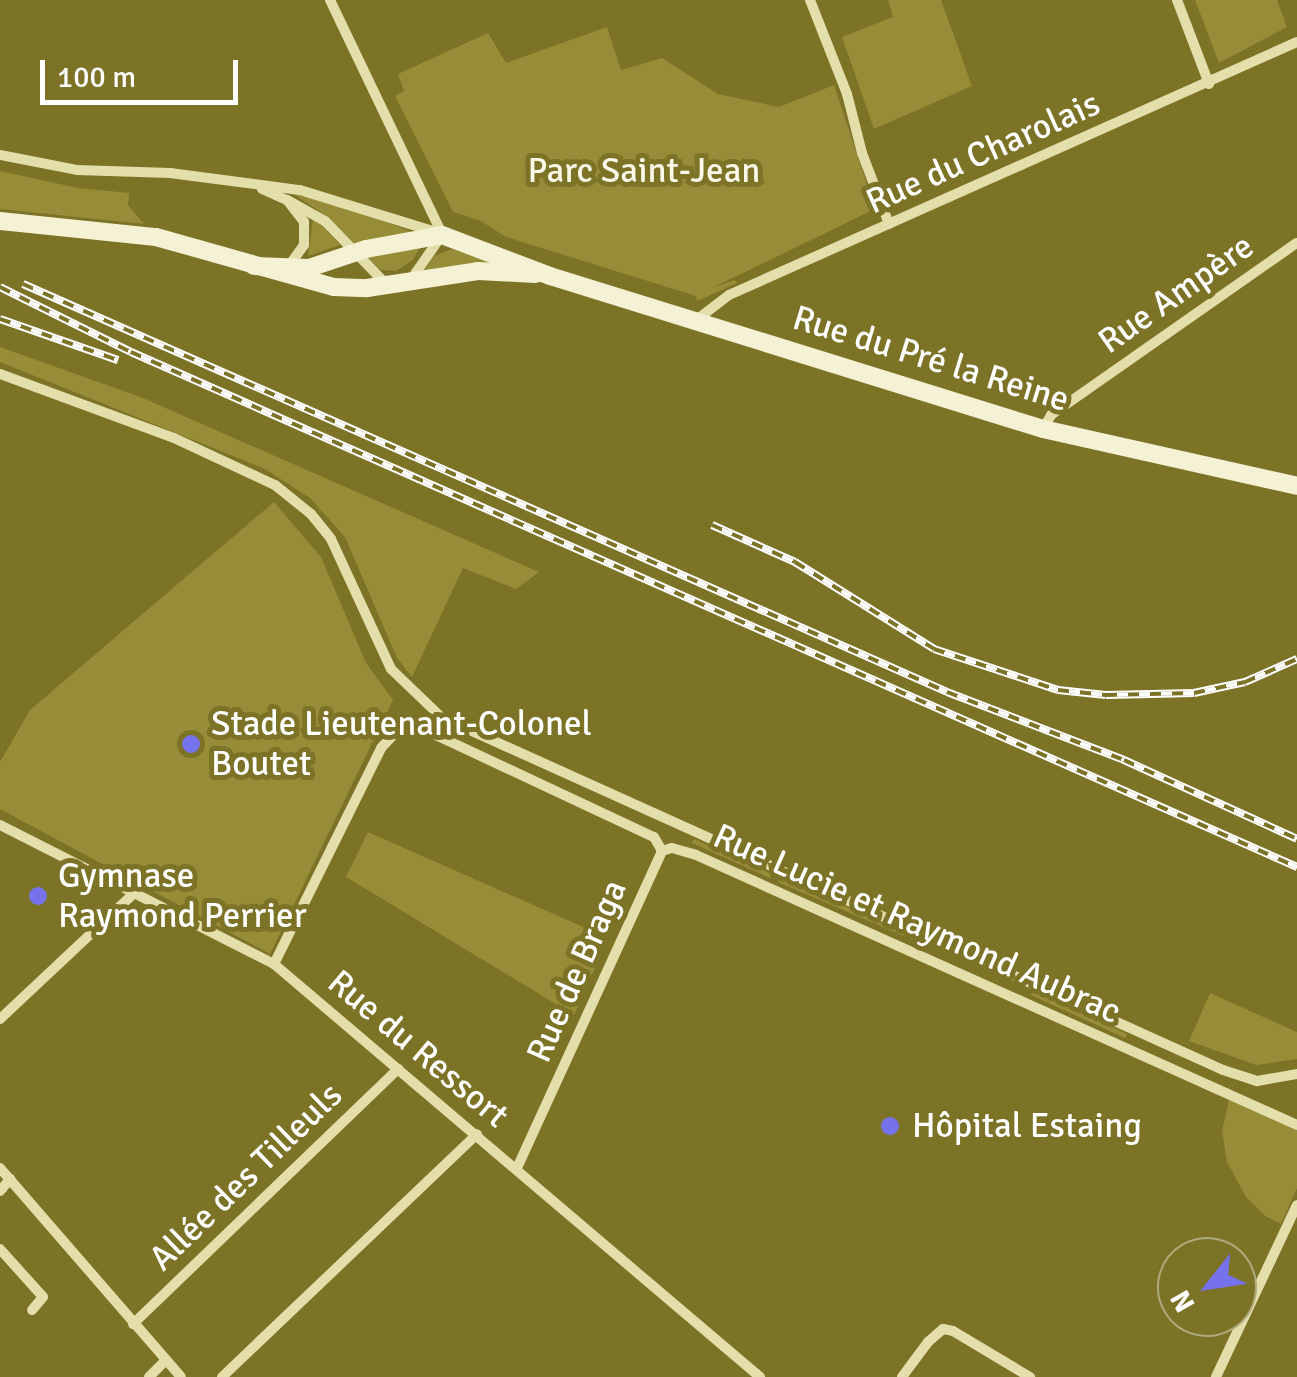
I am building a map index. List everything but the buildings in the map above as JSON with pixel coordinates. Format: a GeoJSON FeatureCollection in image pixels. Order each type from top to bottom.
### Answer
{"type":"FeatureCollection","features":[{"type":"Feature","properties":{"kind":"main road","name":"Rue du Pré la Reine"},"geometry":{"type":"LineString","coordinates":[[0,221],[156,237],[334,288],[387,285],[478,271],[550,276]]}},
{"type":"Feature","properties":{"kind":"main road","name":"Rue du Pré la Reine"},"geometry":{"type":"LineString","coordinates":[[254,266],[310,268],[352,253],[442,234],[550,276],[1043,429],[1297,486]]}},
{"type":"Feature","properties":{"kind":"street"},"geometry":{"type":"LineString","coordinates":[[330,0],[442,234],[410,281]]}},
{"type":"Feature","properties":{"kind":"street"},"geometry":{"type":"LineString","coordinates":[[810,0],[889,224]]}},
{"type":"Feature","properties":{"kind":"street"},"geometry":{"type":"LineString","coordinates":[[1177,0],[1209,84]]}},
{"type":"Feature","properties":{"kind":"street","name":"Rue du Charolais"},"geometry":{"type":"LineString","coordinates":[[695,321],[730,295],[1297,42]]}},
{"type":"Feature","properties":{"kind":"street","name":"Rue du Pré la Reine"},"geometry":{"type":"LineString","coordinates":[[0,155],[77,170],[170,174],[325,194],[442,234]]}},
{"type":"Feature","properties":{"kind":"street"},"geometry":{"type":"LineString","coordinates":[[257,186],[316,213],[387,285]]}},
{"type":"Feature","properties":{"kind":"street"},"geometry":{"type":"LineString","coordinates":[[287,200],[301,214],[306,234],[302,249],[288,268]]}},
{"type":"Feature","properties":{"kind":"street","name":"Rue Ampère"},"geometry":{"type":"LineString","coordinates":[[1043,429],[1050,416],[1297,243]]}},
{"type":"Feature","properties":{"kind":"street"},"geometry":{"type":"LineString","coordinates":[[0,374],[156,430],[275,485],[311,514],[331,539],[391,669],[440,716],[1222,1070],[1257,1081],[1297,1074]]}},
{"type":"Feature","properties":{"kind":"street","name":"Rue Lucie et Raymond Aubrac"},"geometry":{"type":"LineString","coordinates":[[274,964],[387,738],[399,729],[416,726],[654,837],[662,851],[672,848],[696,855],[1297,1125]]}},
{"type":"Feature","properties":{"kind":"street","name":"Rue du Ressort"},"geometry":{"type":"LineString","coordinates":[[0,825],[274,964],[760,1377]]}},
{"type":"Feature","properties":{"kind":"street","name":"Rue de Braga"},"geometry":{"type":"LineString","coordinates":[[516,1168],[662,851]]}},
{"type":"Feature","properties":{"kind":"street"},"geometry":{"type":"LineString","coordinates":[[0,1019],[134,893]]}},
{"type":"Feature","properties":{"kind":"street","name":"Allée des Tilleuls"},"geometry":{"type":"LineString","coordinates":[[133,1324],[398,1070]]}},
{"type":"Feature","properties":{"kind":"street"},"geometry":{"type":"LineString","coordinates":[[222,1377],[477,1134]]}},
{"type":"Feature","properties":{"kind":"street"},"geometry":{"type":"LineString","coordinates":[[0,1168],[181,1377]]}},
{"type":"Feature","properties":{"kind":"street"},"geometry":{"type":"LineString","coordinates":[[0,1191],[10,1179]]}},
{"type":"Feature","properties":{"kind":"street"},"geometry":{"type":"LineString","coordinates":[[1216,1377],[1297,1206]]}},
{"type":"Feature","properties":{"kind":"street"},"geometry":{"type":"LineString","coordinates":[[0,1249],[44,1298],[32,1310]]}},
{"type":"Feature","properties":{"kind":"street"},"geometry":{"type":"LineString","coordinates":[[902,1377],[943,1329],[953,1331],[1030,1377]]}},
{"type":"Feature","properties":{"kind":"street"},"geometry":{"type":"LineString","coordinates":[[149,1377],[166,1360]]}},
{"type":"Feature","properties":{"kind":"green space"},"geometry":{"type":"Polygon","coordinates":[[[888,0],[941,0],[972,86],[874,129],[842,37],[893,17],[888,0]]]}},
{"type":"Feature","properties":{"kind":"green space"},"geometry":{"type":"Polygon","coordinates":[[[1195,0],[1277,0],[1287,27],[1219,63],[1195,0]]]}},
{"type":"Feature","properties":{"kind":"green space","name":"Parc Saint-Jean"},"geometry":{"type":"Polygon","coordinates":[[[607,27],[621,70],[662,58],[718,94],[779,107],[834,85],[875,209],[712,288],[735,280],[737,283],[697,301],[696,296],[506,237],[481,221],[453,212],[395,96],[404,91],[398,74],[488,33],[506,63],[607,27]]]}},
{"type":"Feature","properties":{"kind":"green space"},"geometry":{"type":"Polygon","coordinates":[[[0,171],[78,188],[129,193],[128,205],[144,224],[0,209],[0,171]]]}},
{"type":"Feature","properties":{"kind":"green space"},"geometry":{"type":"Polygon","coordinates":[[[292,193],[330,201],[412,232],[353,246],[328,217],[292,193]]]}},
{"type":"Feature","properties":{"kind":"green space"},"geometry":{"type":"Polygon","coordinates":[[[316,219],[340,245],[308,256],[316,219]]]}},
{"type":"Feature","properties":{"kind":"green space"},"geometry":{"type":"Polygon","coordinates":[[[420,247],[413,260],[396,271],[381,270],[365,259],[372,252],[420,247]]]}},
{"type":"Feature","properties":{"kind":"green space"},"geometry":{"type":"Polygon","coordinates":[[[452,249],[492,259],[490,266],[424,271],[434,256],[452,249]]]}},
{"type":"Feature","properties":{"kind":"green space"},"geometry":{"type":"Polygon","coordinates":[[[0,347],[143,398],[539,572],[516,589],[463,568],[412,677],[397,658],[345,537],[310,498],[265,469],[0,362],[0,347]]]}},
{"type":"Feature","properties":{"kind":"green space","name":"Stade Lieutenant-Colonel Boutet"},"geometry":{"type":"Polygon","coordinates":[[[274,502],[321,557],[366,663],[393,700],[270,954],[0,809],[0,762],[30,710],[274,502]]]}},
{"type":"Feature","properties":{"kind":"green space"},"geometry":{"type":"Polygon","coordinates":[[[368,832],[608,938],[574,1015],[346,877],[368,832]]]}},
{"type":"Feature","properties":{"kind":"green space"},"geometry":{"type":"Polygon","coordinates":[[[694,839],[772,874],[770,878],[692,843],[694,839]]]}},
{"type":"Feature","properties":{"kind":"green space"},"geometry":{"type":"Polygon","coordinates":[[[780,877],[921,940],[920,943],[778,882],[780,877]]]}},
{"type":"Feature","properties":{"kind":"green space"},"geometry":{"type":"Polygon","coordinates":[[[1033,991],[1127,1034],[1125,1038],[1031,995],[1033,991]]]}},
{"type":"Feature","properties":{"kind":"green space"},"geometry":{"type":"Polygon","coordinates":[[[1210,993],[1297,1032],[1297,1059],[1256,1065],[1189,1041],[1210,993]]]}},
{"type":"Feature","properties":{"kind":"green space"},"geometry":{"type":"Polygon","coordinates":[[[1230,1096],[1297,1128],[1297,1188],[1281,1224],[1265,1216],[1246,1197],[1227,1162],[1222,1131],[1230,1096]]]}},
{"type":"Feature","properties":{"kind":"railway"},"geometry":{"type":"LineString","coordinates":[[23,284],[947,692],[1124,760],[1297,839]]}},
{"type":"Feature","properties":{"kind":"railway"},"geometry":{"type":"LineString","coordinates":[[0,287],[131,352],[1297,867]]}},
{"type":"Feature","properties":{"kind":"railway"},"geometry":{"type":"LineString","coordinates":[[0,319],[118,360]]}},
{"type":"Feature","properties":{"kind":"railway"},"geometry":{"type":"LineString","coordinates":[[712,525],[795,562],[934,649],[1058,690],[1106,695],[1194,693],[1245,682],[1297,659]]}},
{"type":"Feature","properties":{"kind":"place","name":"Stade Lieutenant-Colonel Boutet"},"geometry":{"type":"Point","coordinates":[191,744]}},
{"type":"Feature","properties":{"kind":"place","name":"Gymnase Raymond Perrier"},"geometry":{"type":"Point","coordinates":[38,896]}},
{"type":"Feature","properties":{"kind":"place","name":"Hôpital Estaing"},"geometry":{"type":"Point","coordinates":[890,1126]}}]}
